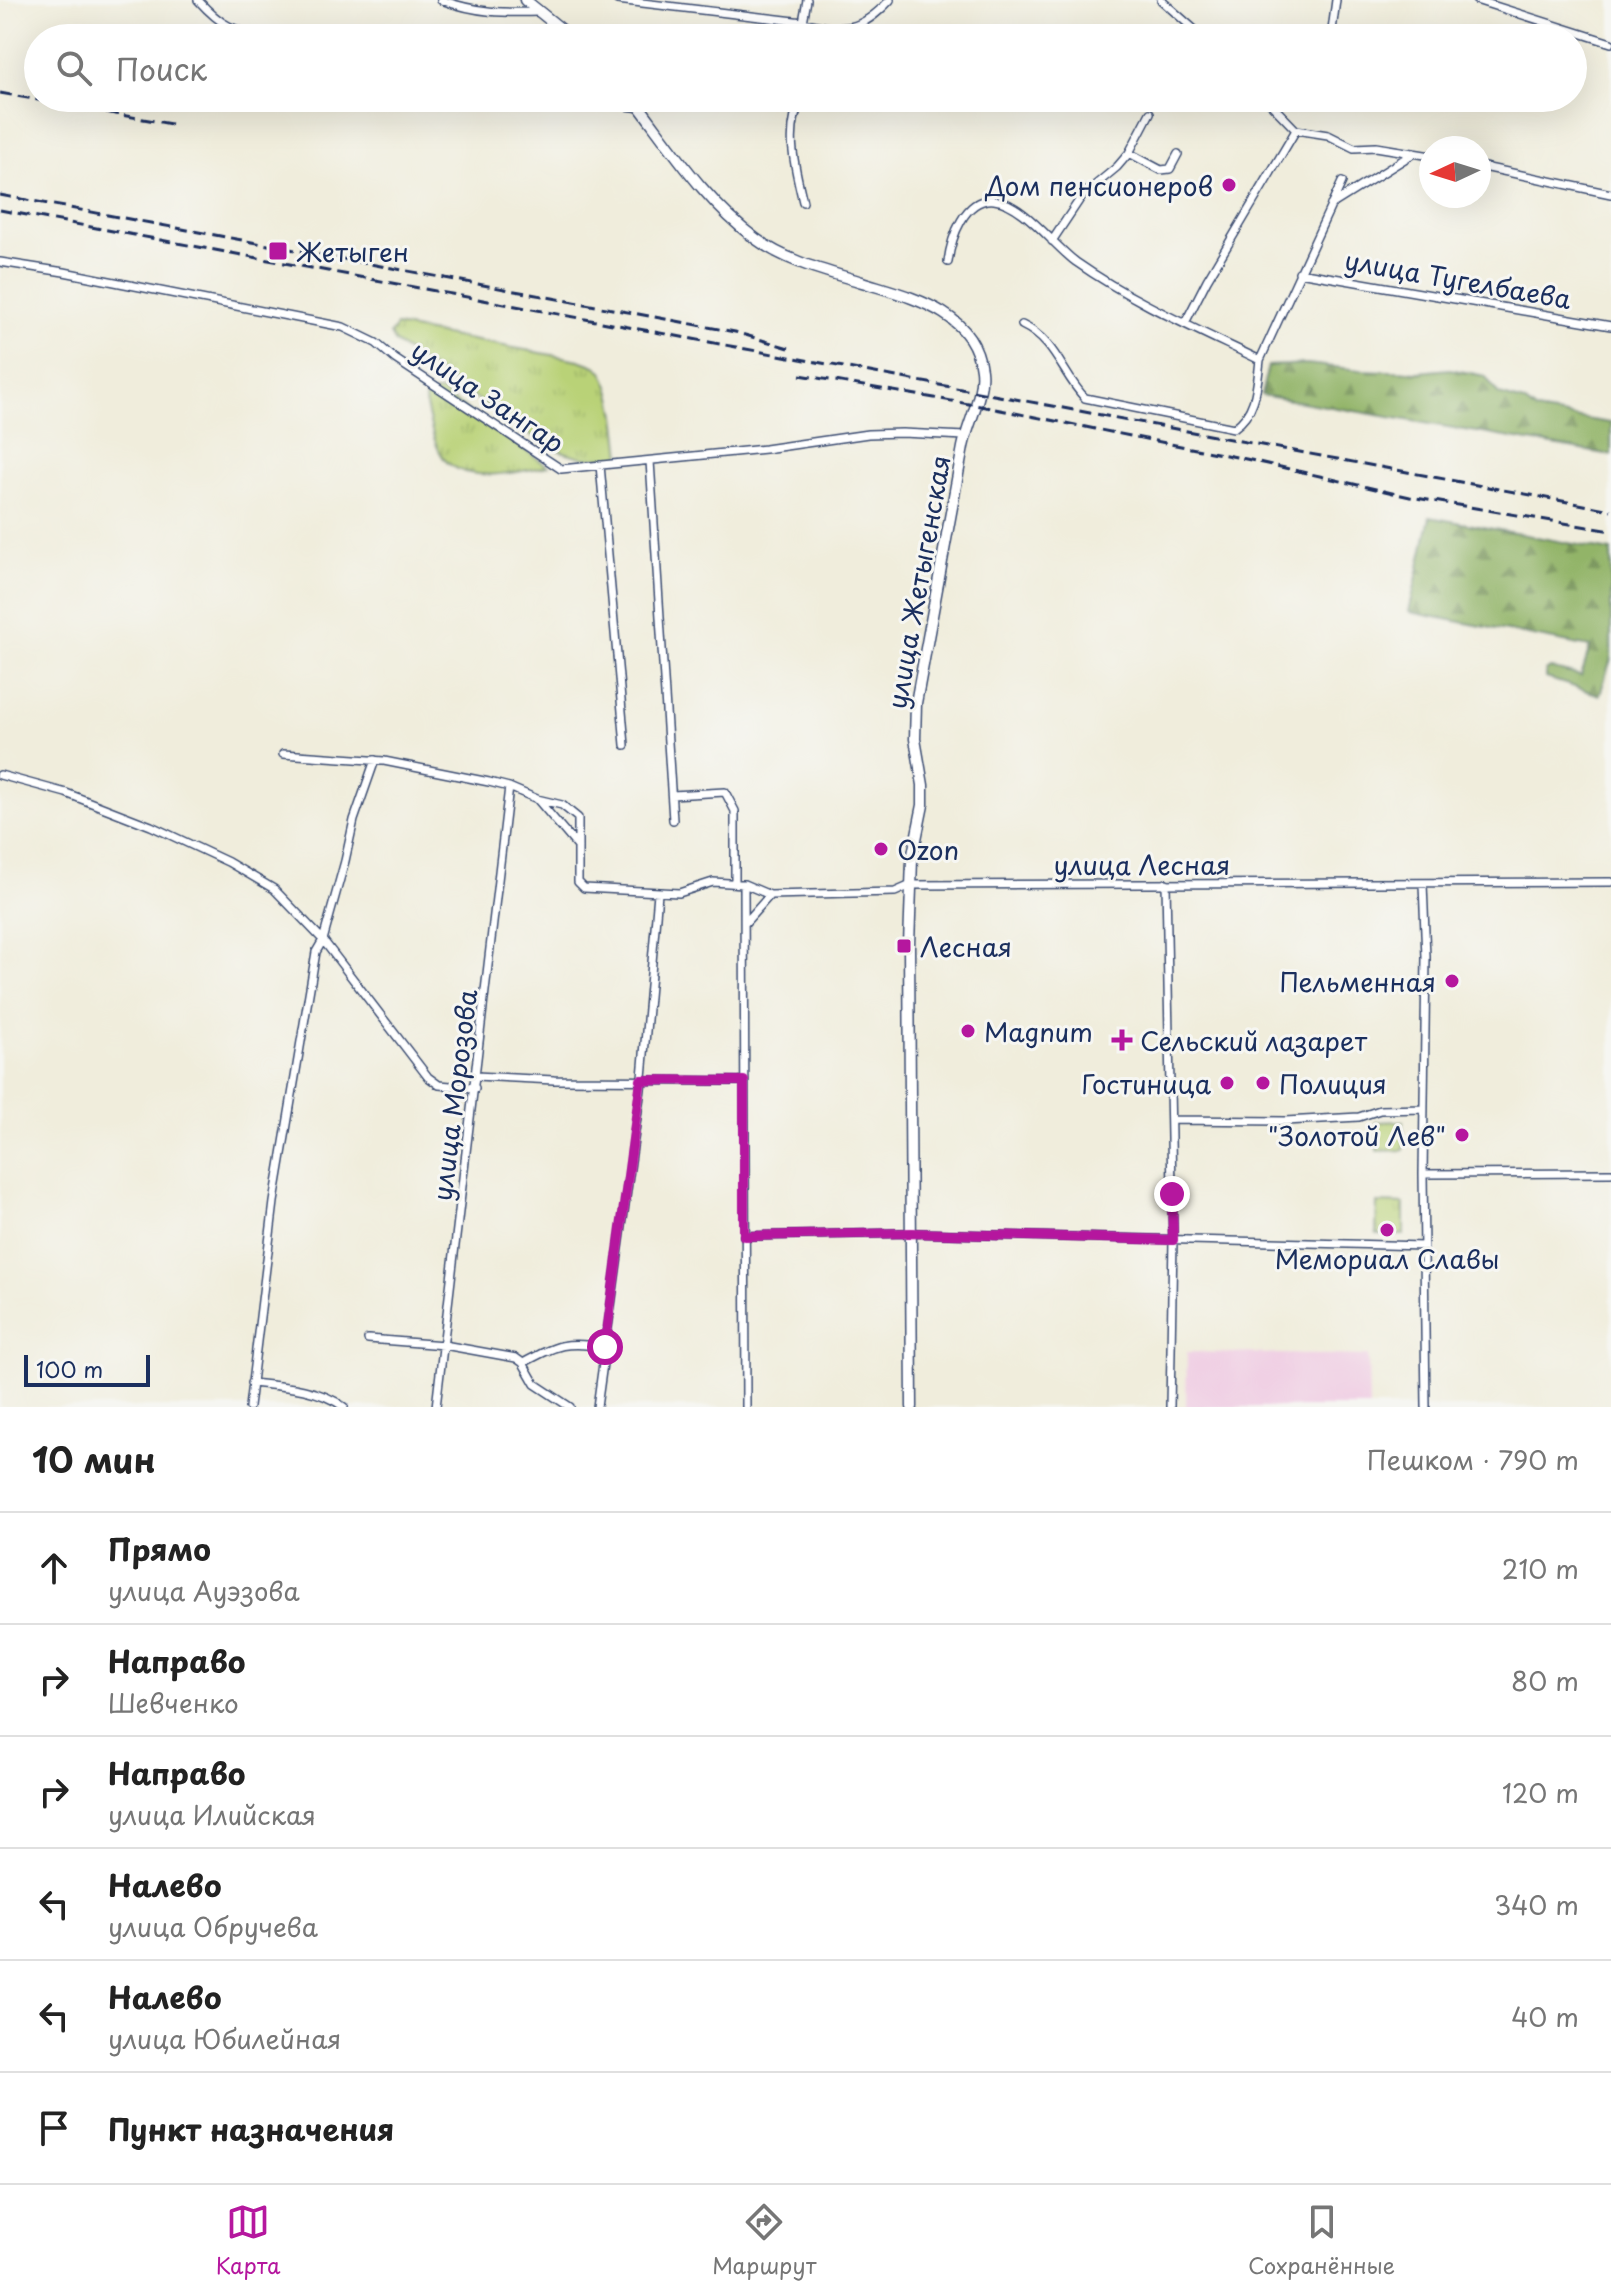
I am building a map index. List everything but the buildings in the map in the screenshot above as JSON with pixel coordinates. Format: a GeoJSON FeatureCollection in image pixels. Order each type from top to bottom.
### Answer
{"type":"FeatureCollection","features":[{"type":"Feature","properties":{"kind":"main road"},"geometry":{"type":"LineString","coordinates":[[525,0],[555,24]]}},
{"type":"Feature","properties":{"kind":"main road","name":"улица Жетыгенская"},"geometry":{"type":"LineString","coordinates":[[644,112],[720,208],[756,240],[787,258],[929,303],[951,318],[969,338],[981,371],[965,436],[916,703],[915,739],[923,785],[923,805],[912,859],[909,945],[912,1407]]}},
{"type":"Feature","properties":{"kind":"street"},"geometry":{"type":"LineString","coordinates":[[198,0],[206,4],[217,21],[224,24]]}},
{"type":"Feature","properties":{"kind":"street"},"geometry":{"type":"LineString","coordinates":[[441,0],[477,11],[540,12]]}},
{"type":"Feature","properties":{"kind":"street"},"geometry":{"type":"LineString","coordinates":[[617,0],[810,24]]}},
{"type":"Feature","properties":{"kind":"street"},"geometry":{"type":"LineString","coordinates":[[803,22],[807,0]]}},
{"type":"Feature","properties":{"kind":"street"},"geometry":{"type":"LineString","coordinates":[[863,24],[890,0]]}},
{"type":"Feature","properties":{"kind":"street"},"geometry":{"type":"LineString","coordinates":[[1161,0],[1188,24]]}},
{"type":"Feature","properties":{"kind":"street"},"geometry":{"type":"LineString","coordinates":[[1333,24],[1336,0]]}},
{"type":"Feature","properties":{"kind":"street"},"geometry":{"type":"LineString","coordinates":[[1476,0],[1551,24]]}},
{"type":"Feature","properties":{"kind":"street"},"geometry":{"type":"LineString","coordinates":[[1587,35],[1611,43]]}},
{"type":"Feature","properties":{"kind":"street"},"geometry":{"type":"LineString","coordinates":[[796,112],[792,142],[803,202]]}},
{"type":"Feature","properties":{"kind":"street"},"geometry":{"type":"LineString","coordinates":[[1279,112],[1296,130],[1328,135],[1354,148],[1376,147],[1419,154]]}},
{"type":"Feature","properties":{"kind":"street"},"geometry":{"type":"LineString","coordinates":[[1052,241],[1082,196],[1129,153],[1150,113]]}},
{"type":"Feature","properties":{"kind":"street"},"geometry":{"type":"LineString","coordinates":[[1185,323],[1296,130]]}},
{"type":"Feature","properties":{"kind":"street"},"geometry":{"type":"LineString","coordinates":[[1129,153],[1167,170],[1178,154]]}},
{"type":"Feature","properties":{"kind":"street"},"geometry":{"type":"LineString","coordinates":[[1330,206],[1414,153]]}},
{"type":"Feature","properties":{"kind":"street"},"geometry":{"type":"LineString","coordinates":[[1491,169],[1611,194]]}},
{"type":"Feature","properties":{"kind":"street"},"geometry":{"type":"LineString","coordinates":[[1022,325],[1053,351],[1085,398],[1234,428],[1249,414],[1260,360],[1342,182]]}},
{"type":"Feature","properties":{"kind":"street"},"geometry":{"type":"LineString","coordinates":[[948,262],[958,228],[972,206],[994,199],[1006,203],[1075,261],[1108,282],[1260,360]]}},
{"type":"Feature","properties":{"kind":"street","name":"улица Зангар"},"geometry":{"type":"LineString","coordinates":[[0,262],[343,327],[376,343],[395,359],[561,469],[868,434],[965,436]]}},
{"type":"Feature","properties":{"kind":"street","name":"улица Тугелбаева"},"geometry":{"type":"LineString","coordinates":[[1299,272],[1611,326]]}},
{"type":"Feature","properties":{"kind":"street"},"geometry":{"type":"LineString","coordinates":[[650,461],[673,820]]}},
{"type":"Feature","properties":{"kind":"street"},"geometry":{"type":"LineString","coordinates":[[600,465],[625,745]]}},
{"type":"Feature","properties":{"kind":"street"},"geometry":{"type":"LineString","coordinates":[[283,754],[375,760],[509,787],[562,805],[578,818],[578,882],[581,888],[679,893],[710,882],[740,883]]}},
{"type":"Feature","properties":{"kind":"street"},"geometry":{"type":"LineString","coordinates":[[249,1407],[280,1165],[316,952],[323,940],[354,820],[375,760]]}},
{"type":"Feature","properties":{"kind":"street"},"geometry":{"type":"LineString","coordinates":[[0,775],[66,793],[151,826],[228,862],[274,889],[323,940],[428,1077],[439,1085],[475,1088]]}},
{"type":"Feature","properties":{"kind":"street","name":"улица Морозова"},"geometry":{"type":"LineString","coordinates":[[436,1407],[509,787]]}},
{"type":"Feature","properties":{"kind":"street"},"geometry":{"type":"LineString","coordinates":[[672,795],[725,792],[735,811],[746,922],[746,1407]]}},
{"type":"Feature","properties":{"kind":"street"},"geometry":{"type":"LineString","coordinates":[[537,799],[580,848]]}},
{"type":"Feature","properties":{"kind":"street","name":"улица Лесная"},"geometry":{"type":"LineString","coordinates":[[740,883],[770,895],[895,892],[911,885],[1611,882]]}},
{"type":"Feature","properties":{"kind":"street"},"geometry":{"type":"LineString","coordinates":[[1166,883],[1173,1240],[1170,1407]]}},
{"type":"Feature","properties":{"kind":"street"},"geometry":{"type":"LineString","coordinates":[[1423,884],[1426,957],[1423,1174],[1426,1407]]}},
{"type":"Feature","properties":{"kind":"street"},"geometry":{"type":"LineString","coordinates":[[597,1407],[641,1080],[658,893]]}},
{"type":"Feature","properties":{"kind":"street"},"geometry":{"type":"LineString","coordinates":[[746,922],[770,895]]}},
{"type":"Feature","properties":{"kind":"street"},"geometry":{"type":"LineString","coordinates":[[476,1076],[744,1081]]}},
{"type":"Feature","properties":{"kind":"street"},"geometry":{"type":"LineString","coordinates":[[1171,1120],[1344,1118],[1380,1110],[1424,1109]]}},
{"type":"Feature","properties":{"kind":"street"},"geometry":{"type":"LineString","coordinates":[[1423,1174],[1611,1173]]}},
{"type":"Feature","properties":{"kind":"street"},"geometry":{"type":"LineString","coordinates":[[744,1236],[912,1233],[1424,1246]]}},
{"type":"Feature","properties":{"kind":"street"},"geometry":{"type":"LineString","coordinates":[[368,1339],[444,1345],[516,1358],[523,1363],[535,1384],[570,1407]]}},
{"type":"Feature","properties":{"kind":"street"},"geometry":{"type":"LineString","coordinates":[[523,1363],[559,1344],[605,1347]]}},
{"type":"Feature","properties":{"kind":"street"},"geometry":{"type":"LineString","coordinates":[[251,1383],[331,1397],[344,1407]]}},
{"type":"Feature","properties":{"kind":"shaded area"},"geometry":{"type":"Polygon","coordinates":[[[1187,1352],[1368,1356],[1369,1407],[1186,1407],[1187,1352]]]}},
{"type":"Feature","properties":{"kind":"green space"},"geometry":{"type":"Polygon","coordinates":[[[396,326],[579,360],[597,367],[603,373],[612,395],[621,457],[584,458],[548,447],[395,343],[390,334],[396,326]]]}},
{"type":"Feature","properties":{"kind":"green space"},"geometry":{"type":"Polygon","coordinates":[[[1307,364],[1360,370],[1418,372],[1450,369],[1485,376],[1499,395],[1524,402],[1536,411],[1611,423],[1611,455],[1261,395],[1268,366],[1307,364]]]}},
{"type":"Feature","properties":{"kind":"green space"},"geometry":{"type":"Polygon","coordinates":[[[441,392],[548,466],[495,474],[456,468],[446,461],[432,433],[425,398],[441,392]]]}},
{"type":"Feature","properties":{"kind":"green space"},"geometry":{"type":"Polygon","coordinates":[[[1430,517],[1611,551],[1611,658],[1600,695],[1546,678],[1546,671],[1550,668],[1581,676],[1590,647],[1409,612],[1430,517]]]}},
{"type":"Feature","properties":{"kind":"green space"},"geometry":{"type":"Polygon","coordinates":[[[1403,1121],[1404,1150],[1377,1151],[1376,1122],[1403,1121]]]}},
{"type":"Feature","properties":{"kind":"green space"},"geometry":{"type":"Polygon","coordinates":[[[1377,1203],[1404,1204],[1404,1235],[1376,1234],[1377,1203]]]}},
{"type":"Feature","properties":{"kind":"railway"},"geometry":{"type":"LineString","coordinates":[[0,93],[24,97]]}},
{"type":"Feature","properties":{"kind":"railway"},"geometry":{"type":"LineString","coordinates":[[105,112],[171,124]]}},
{"type":"Feature","properties":{"kind":"railway"},"geometry":{"type":"LineString","coordinates":[[0,195],[735,332],[789,348]]}},
{"type":"Feature","properties":{"kind":"railway"},"geometry":{"type":"LineString","coordinates":[[0,210],[1611,510]]}},
{"type":"Feature","properties":{"kind":"railway"},"geometry":{"type":"LineString","coordinates":[[800,375],[975,405],[1246,459],[1410,497],[1611,531]]}},
{"type":"Feature","properties":{"kind":"place","name":"Дом пенсионеров"},"geometry":{"type":"Point","coordinates":[1229,185]}},
{"type":"Feature","properties":{"kind":"place","name":"Жетыген"},"geometry":{"type":"Point","coordinates":[278,251]}},
{"type":"Feature","properties":{"kind":"place","name":"Ozon"},"geometry":{"type":"Point","coordinates":[881,849]}},
{"type":"Feature","properties":{"kind":"place","name":"Лесная"},"geometry":{"type":"Point","coordinates":[904,946]}},
{"type":"Feature","properties":{"kind":"place","name":"Пельменная"},"geometry":{"type":"Point","coordinates":[1452,981]}},
{"type":"Feature","properties":{"kind":"place","name":"Magnum"},"geometry":{"type":"Point","coordinates":[968,1031]}},
{"type":"Feature","properties":{"kind":"place","name":"Сельский лазарет"},"geometry":{"type":"Point","coordinates":[1122,1040]}},
{"type":"Feature","properties":{"kind":"place","name":"Гостиница"},"geometry":{"type":"Point","coordinates":[1227,1083]}},
{"type":"Feature","properties":{"kind":"place","name":"Полиция"},"geometry":{"type":"Point","coordinates":[1263,1083]}},
{"type":"Feature","properties":{"kind":"place","name":"\"Золотой Лев\""},"geometry":{"type":"Point","coordinates":[1462,1135]}},
{"type":"Feature","properties":{"kind":"place","name":"Мемориал Славы"},"geometry":{"type":"Point","coordinates":[1387,1230]}},
{"type":"Feature","properties":{"kind":"route"},"geometry":{"type":"LineString","coordinates":[[605,1347],[641,1080],[744,1081],[744,1236],[912,1233],[1173,1240],[1172,1194]]}}]}
